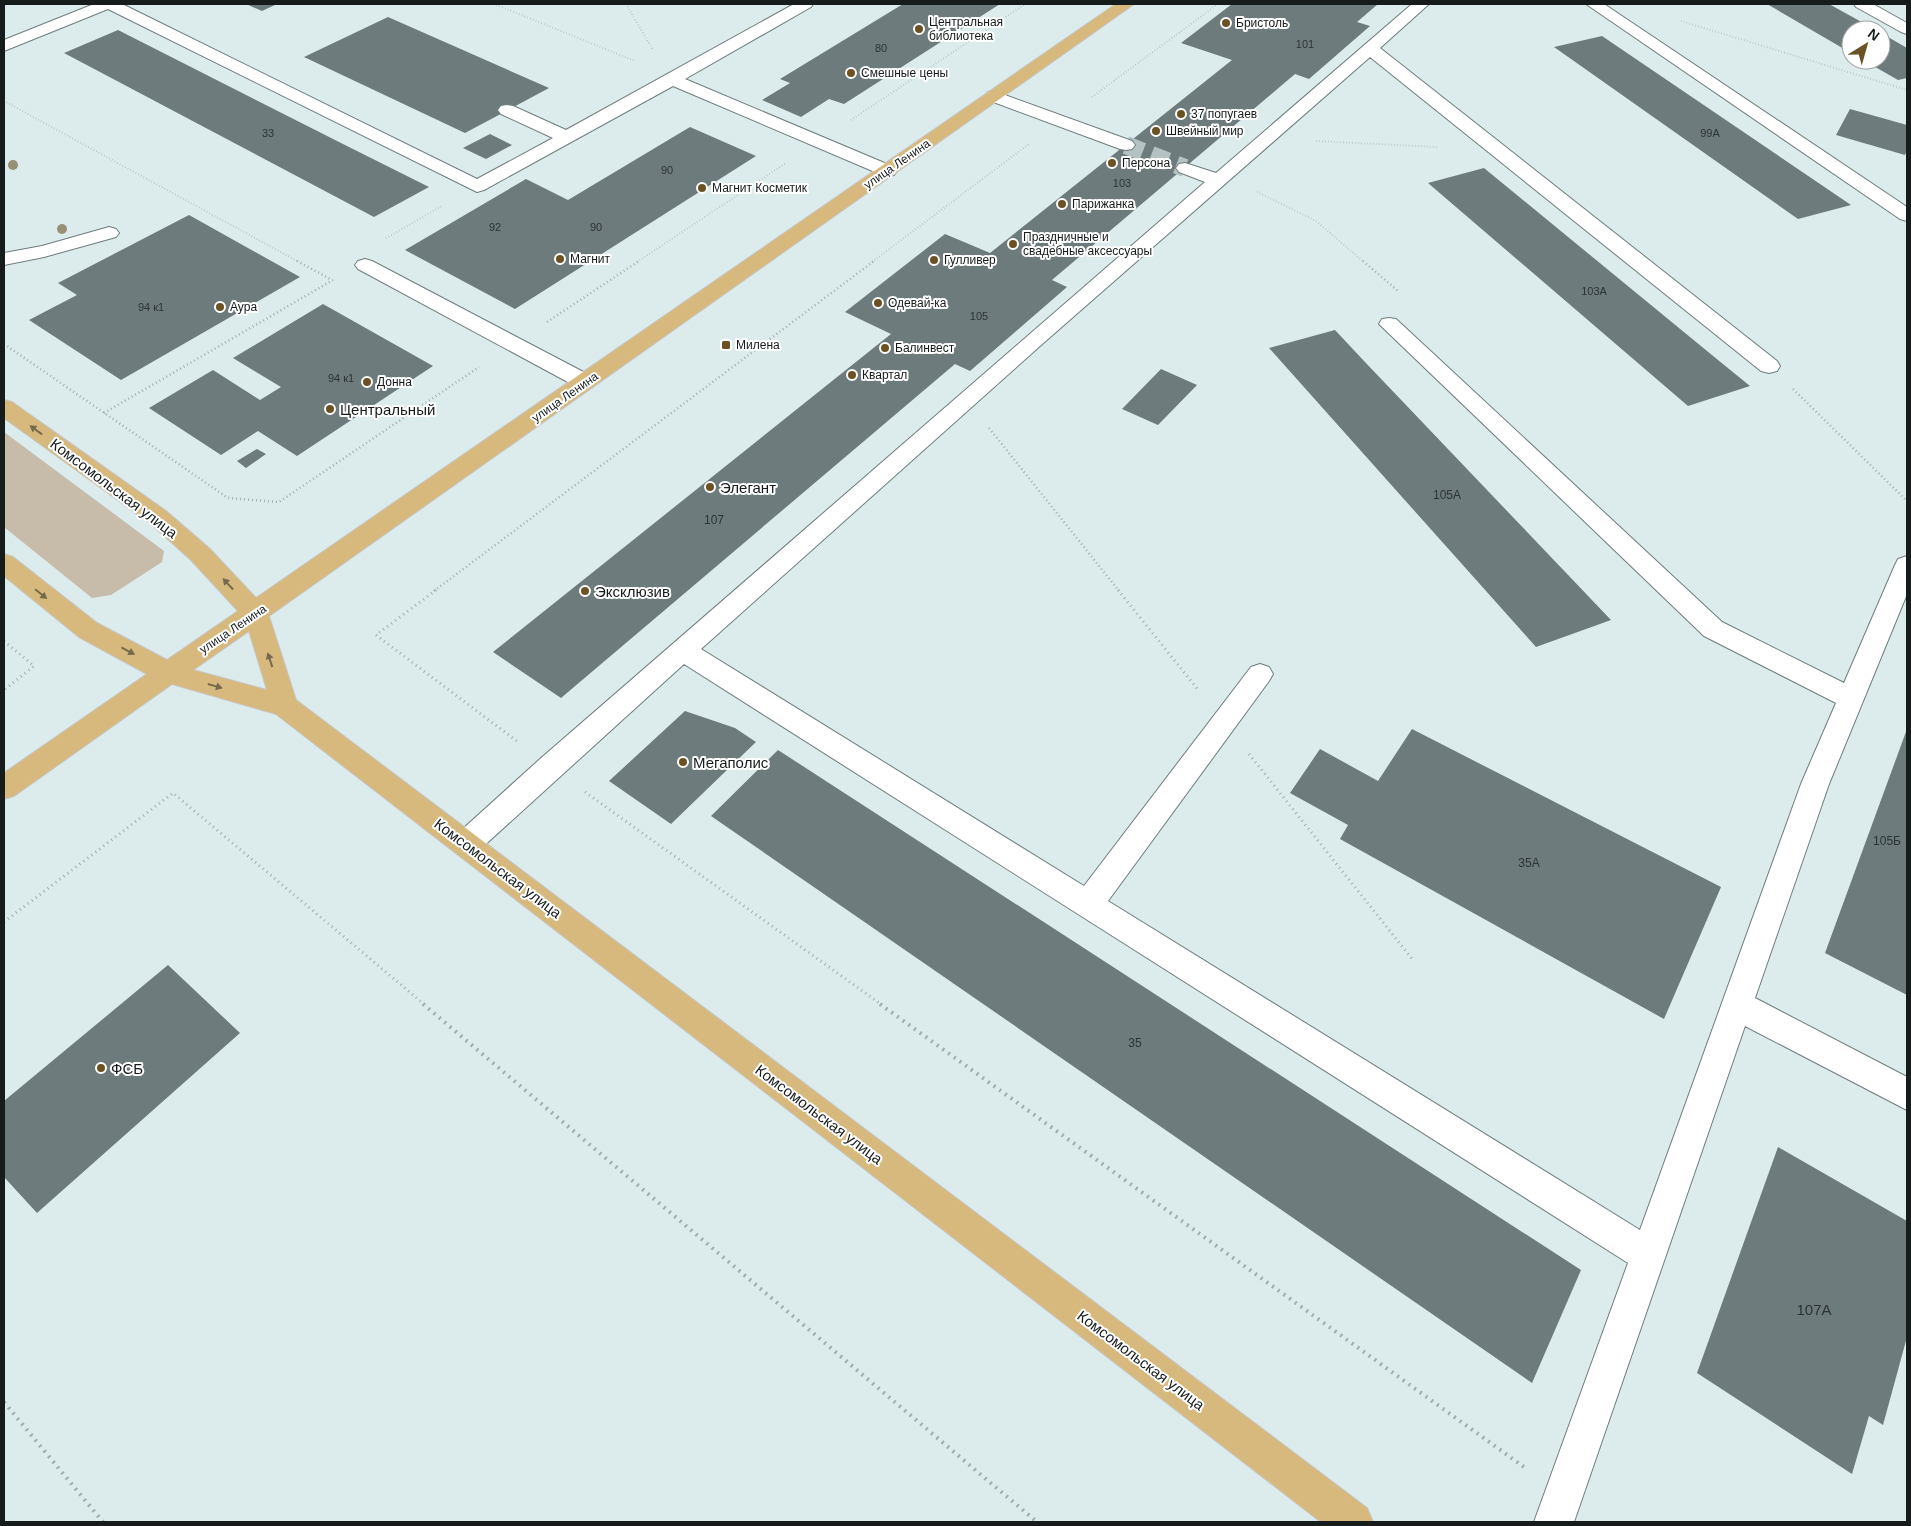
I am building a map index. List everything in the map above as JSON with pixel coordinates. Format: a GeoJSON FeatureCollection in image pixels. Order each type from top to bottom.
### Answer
{"type":"FeatureCollection","features":[{"type":"Feature","properties":{"kind":"main road","name":"улица Ленина"},"geometry":{"type":"LineString","coordinates":[[4,788],[256,614],[1126,4]]}},
{"type":"Feature","properties":{"kind":"main road","name":"Комсомольская улица"},"geometry":{"type":"LineString","coordinates":[[4,407],[158,517],[200,554],[256,614],[285,706]]}},
{"type":"Feature","properties":{"kind":"main road","name":"Комсомольская улица"},"geometry":{"type":"LineString","coordinates":[[4,563],[88,630],[168,673],[285,706],[1353,1522]]}},
{"type":"Feature","properties":{"kind":"street"},"geometry":{"type":"LineString","coordinates":[[4,46],[108,4],[477,186],[670,77],[805,4]]}},
{"type":"Feature","properties":{"kind":"street"},"geometry":{"type":"LineString","coordinates":[[466,844],[550,767],[966,400],[1421,4]]}},
{"type":"Feature","properties":{"kind":"street"},"geometry":{"type":"LineString","coordinates":[[1594,4],[1907,215]]}},
{"type":"Feature","properties":{"kind":"street"},"geometry":{"type":"LineString","coordinates":[[1862,4],[1907,29]]}},
{"type":"Feature","properties":{"kind":"street"},"geometry":{"type":"LineString","coordinates":[[1370,48],[1769,366]]}},
{"type":"Feature","properties":{"kind":"street"},"geometry":{"type":"LineString","coordinates":[[670,77],[888,171]]}},
{"type":"Feature","properties":{"kind":"street"},"geometry":{"type":"LineString","coordinates":[[994,96],[1126,145]]}},
{"type":"Feature","properties":{"kind":"street"},"geometry":{"type":"LineString","coordinates":[[507,110],[566,137]]}},
{"type":"Feature","properties":{"kind":"street"},"geometry":{"type":"LineString","coordinates":[[1185,168],[1218,180]]}},
{"type":"Feature","properties":{"kind":"street"},"geometry":{"type":"LineString","coordinates":[[4,259],[44,251],[109,233]]}},
{"type":"Feature","properties":{"kind":"street"},"geometry":{"type":"LineString","coordinates":[[365,265],[586,382]]}},
{"type":"Feature","properties":{"kind":"street"},"geometry":{"type":"LineString","coordinates":[[1389,324],[1713,629],[1850,699]]}},
{"type":"Feature","properties":{"kind":"street"},"geometry":{"type":"LineString","coordinates":[[1559,1509],[1815,784],[1907,565]]}},
{"type":"Feature","properties":{"kind":"street"},"geometry":{"type":"LineString","coordinates":[[683,650],[1649,1256]]}},
{"type":"Feature","properties":{"kind":"street"},"geometry":{"type":"LineString","coordinates":[[1089,903],[1260,674]]}},
{"type":"Feature","properties":{"kind":"street"},"geometry":{"type":"LineString","coordinates":[[1737,1005],[1907,1094]]}},
{"type":"Feature","properties":{"kind":"path"},"geometry":{"type":"LineString","coordinates":[[494,4],[670,77]]}},
{"type":"Feature","properties":{"kind":"path"},"geometry":{"type":"LineString","coordinates":[[626,4],[670,77]]}},
{"type":"Feature","properties":{"kind":"path"},"geometry":{"type":"LineString","coordinates":[[4,344],[228,498],[279,502],[514,343],[1025,4]]}},
{"type":"Feature","properties":{"kind":"path"},"geometry":{"type":"LineString","coordinates":[[1218,4],[376,635],[550,767],[1559,1509]]}},
{"type":"Feature","properties":{"kind":"path"},"geometry":{"type":"LineString","coordinates":[[1672,18],[1907,90]]}},
{"type":"Feature","properties":{"kind":"path"},"geometry":{"type":"LineString","coordinates":[[4,101],[332,281]]}},
{"type":"Feature","properties":{"kind":"path"},"geometry":{"type":"LineString","coordinates":[[1272,133],[1307,140],[1498,150]]}},
{"type":"Feature","properties":{"kind":"path"},"geometry":{"type":"LineString","coordinates":[[1218,180],[1252,190],[1316,221],[1403,295]]}},
{"type":"Feature","properties":{"kind":"path"},"geometry":{"type":"LineString","coordinates":[[104,413],[332,281],[365,265],[380,242],[477,186]]}},
{"type":"Feature","properties":{"kind":"path"},"geometry":{"type":"LineString","coordinates":[[1769,366],[1907,501]]}},
{"type":"Feature","properties":{"kind":"path"},"geometry":{"type":"LineString","coordinates":[[966,400],[1413,960]]}},
{"type":"Feature","properties":{"kind":"path"},"geometry":{"type":"LineString","coordinates":[[4,641],[34,666],[4,690]]}},
{"type":"Feature","properties":{"kind":"path"},"geometry":{"type":"LineString","coordinates":[[4,922],[173,793],[1037,1522]]}},
{"type":"Feature","properties":{"kind":"path"},"geometry":{"type":"LineString","coordinates":[[4,1402],[103,1522]]}},
{"type":"Feature","properties":{"kind":"shaded area"},"geometry":{"type":"Polygon","coordinates":[[[4,432],[164,551],[162,562],[111,595],[92,598],[4,527],[4,432]]]}},
{"type":"Feature","properties":{"kind":"building"},"geometry":{"type":"Polygon","coordinates":[[[246,4],[277,4],[262,11],[246,4]]]}},
{"type":"Feature","properties":{"kind":"building"},"geometry":{"type":"Polygon","coordinates":[[[903,4],[1000,4],[844,104],[829,99],[801,117],[762,100],[790,83],[780,79],[903,4]]]}},
{"type":"Feature","properties":{"kind":"building"},"geometry":{"type":"Polygon","coordinates":[[[1232,4],[1378,4],[1357,22],[1370,26],[1309,79],[1295,74],[1052,280],[1067,287],[970,371],[955,364],[561,698],[493,652],[891,334],[845,312],[945,234],[990,253],[1232,60],[1181,43],[1232,4]]]}},
{"type":"Feature","properties":{"kind":"building"},"geometry":{"type":"Polygon","coordinates":[[[1767,4],[1829,4],[1858,20],[1841,20],[1841,47],[1767,4]]]}},
{"type":"Feature","properties":{"kind":"building"},"geometry":{"type":"Polygon","coordinates":[[[388,17],[549,88],[465,133],[304,57],[388,17]]]}},
{"type":"Feature","properties":{"kind":"building"},"geometry":{"type":"Polygon","coordinates":[[[118,30],[429,187],[374,217],[64,53],[118,30]]]}},
{"type":"Feature","properties":{"kind":"building"},"geometry":{"type":"Polygon","coordinates":[[[1602,36],[1851,205],[1798,219],[1554,47],[1602,36]]]}},
{"type":"Feature","properties":{"kind":"building"},"geometry":{"type":"Polygon","coordinates":[[[1891,39],[1907,48],[1907,78],[1898,80],[1880,70],[1891,70],[1891,39]]]}},
{"type":"Feature","properties":{"kind":"building"},"geometry":{"type":"Polygon","coordinates":[[[1850,109],[1907,125],[1907,150],[1905,155],[1836,135],[1850,109]]]}},
{"type":"Feature","properties":{"kind":"building"},"geometry":{"type":"Polygon","coordinates":[[[690,127],[756,156],[515,309],[405,250],[526,179],[568,200],[690,127]]]}},
{"type":"Feature","properties":{"kind":"building"},"geometry":{"type":"Polygon","coordinates":[[[490,134],[512,145],[486,159],[463,148],[490,134]]]}},
{"type":"Feature","properties":{"kind":"building"},"geometry":{"type":"Polygon","coordinates":[[[1484,168],[1750,386],[1688,406],[1428,183],[1484,168]]]}},
{"type":"Feature","properties":{"kind":"building"},"geometry":{"type":"Polygon","coordinates":[[[189,215],[300,277],[121,380],[29,320],[77,295],[58,283],[189,215]]]}},
{"type":"Feature","properties":{"kind":"building"},"geometry":{"type":"Polygon","coordinates":[[[323,304],[433,366],[297,456],[258,431],[221,455],[149,408],[213,370],[260,400],[281,387],[233,358],[323,304]]]}},
{"type":"Feature","properties":{"kind":"building"},"geometry":{"type":"Polygon","coordinates":[[[1335,330],[1611,620],[1536,647],[1269,348],[1335,330]]]}},
{"type":"Feature","properties":{"kind":"building"},"geometry":{"type":"Polygon","coordinates":[[[1161,369],[1197,385],[1158,425],[1122,409],[1161,369]]]}},
{"type":"Feature","properties":{"kind":"building"},"geometry":{"type":"Polygon","coordinates":[[[257,449],[266,454],[246,468],[237,461],[257,449]]]}},
{"type":"Feature","properties":{"kind":"building","name":"Мегаполис"},"geometry":{"type":"Polygon","coordinates":[[[685,711],[735,728],[756,742],[671,824],[609,781],[685,711]]]}},
{"type":"Feature","properties":{"kind":"building"},"geometry":{"type":"Polygon","coordinates":[[[1412,729],[1721,887],[1664,1019],[1340,839],[1348,825],[1290,793],[1320,749],[1378,781],[1412,729]]]}},
{"type":"Feature","properties":{"kind":"building"},"geometry":{"type":"Polygon","coordinates":[[[1907,729],[1907,995],[1825,953],[1907,729]]]}},
{"type":"Feature","properties":{"kind":"building"},"geometry":{"type":"Polygon","coordinates":[[[778,750],[1581,1270],[1532,1383],[711,816],[778,750]]]}},
{"type":"Feature","properties":{"kind":"building"},"geometry":{"type":"Polygon","coordinates":[[[168,965],[240,1033],[37,1213],[4,1177],[4,1101],[168,965]]]}},
{"type":"Feature","properties":{"kind":"building"},"geometry":{"type":"Polygon","coordinates":[[[1778,1147],[1907,1221],[1907,1337],[1883,1425],[1869,1416],[1852,1474],[1697,1373],[1778,1147]]]}},
{"type":"Feature","properties":{"kind":"tunnel"},"geometry":{"type":"LineString","coordinates":[[1126,145],[1185,168]]}},
{"type":"Feature","properties":{"kind":"place","name":"Бристоль"},"geometry":{"type":"Point","coordinates":[1226,23]}},
{"type":"Feature","properties":{"kind":"place","name":"Центральная библиотека"},"geometry":{"type":"Point","coordinates":[919,29]}},
{"type":"Feature","properties":{"kind":"place","name":"Смешные цены"},"geometry":{"type":"Point","coordinates":[851,73]}},
{"type":"Feature","properties":{"kind":"place","name":"37 попугаев"},"geometry":{"type":"Point","coordinates":[1181,114]}},
{"type":"Feature","properties":{"kind":"place","name":"Швейный мир"},"geometry":{"type":"Point","coordinates":[1156,131]}},
{"type":"Feature","properties":{"kind":"place","name":"Персона"},"geometry":{"type":"Point","coordinates":[1112,163]}},
{"type":"Feature","properties":{"kind":"place","name":"Магнит Косметик"},"geometry":{"type":"Point","coordinates":[702,188]}},
{"type":"Feature","properties":{"kind":"place","name":"Парижанка"},"geometry":{"type":"Point","coordinates":[1062,204]}},
{"type":"Feature","properties":{"kind":"place","name":"Праздничные и свадебные аксессуары"},"geometry":{"type":"Point","coordinates":[1013,244]}},
{"type":"Feature","properties":{"kind":"place","name":"Магнит"},"geometry":{"type":"Point","coordinates":[560,259]}},
{"type":"Feature","properties":{"kind":"place","name":"Гулливер"},"geometry":{"type":"Point","coordinates":[934,260]}},
{"type":"Feature","properties":{"kind":"place","name":"Одевай-ка"},"geometry":{"type":"Point","coordinates":[878,303]}},
{"type":"Feature","properties":{"kind":"place","name":"Аура"},"geometry":{"type":"Point","coordinates":[220,307]}},
{"type":"Feature","properties":{"kind":"place","name":"Милена"},"geometry":{"type":"Point","coordinates":[726,345]}},
{"type":"Feature","properties":{"kind":"place","name":"Балинвест"},"geometry":{"type":"Point","coordinates":[885,348]}},
{"type":"Feature","properties":{"kind":"place","name":"Квартал"},"geometry":{"type":"Point","coordinates":[852,375]}},
{"type":"Feature","properties":{"kind":"place","name":"Донна"},"geometry":{"type":"Point","coordinates":[367,382]}},
{"type":"Feature","properties":{"kind":"place","name":"Центральный"},"geometry":{"type":"Point","coordinates":[330,409]}},
{"type":"Feature","properties":{"kind":"place","name":"Элегант"},"geometry":{"type":"Point","coordinates":[710,487]}},
{"type":"Feature","properties":{"kind":"place","name":"Эксклюзив"},"geometry":{"type":"Point","coordinates":[585,591]}},
{"type":"Feature","properties":{"kind":"place","name":"Мегаполис"},"geometry":{"type":"Point","coordinates":[683,762]}},
{"type":"Feature","properties":{"kind":"place","name":"ФСБ"},"geometry":{"type":"Point","coordinates":[101,1068]}}]}
